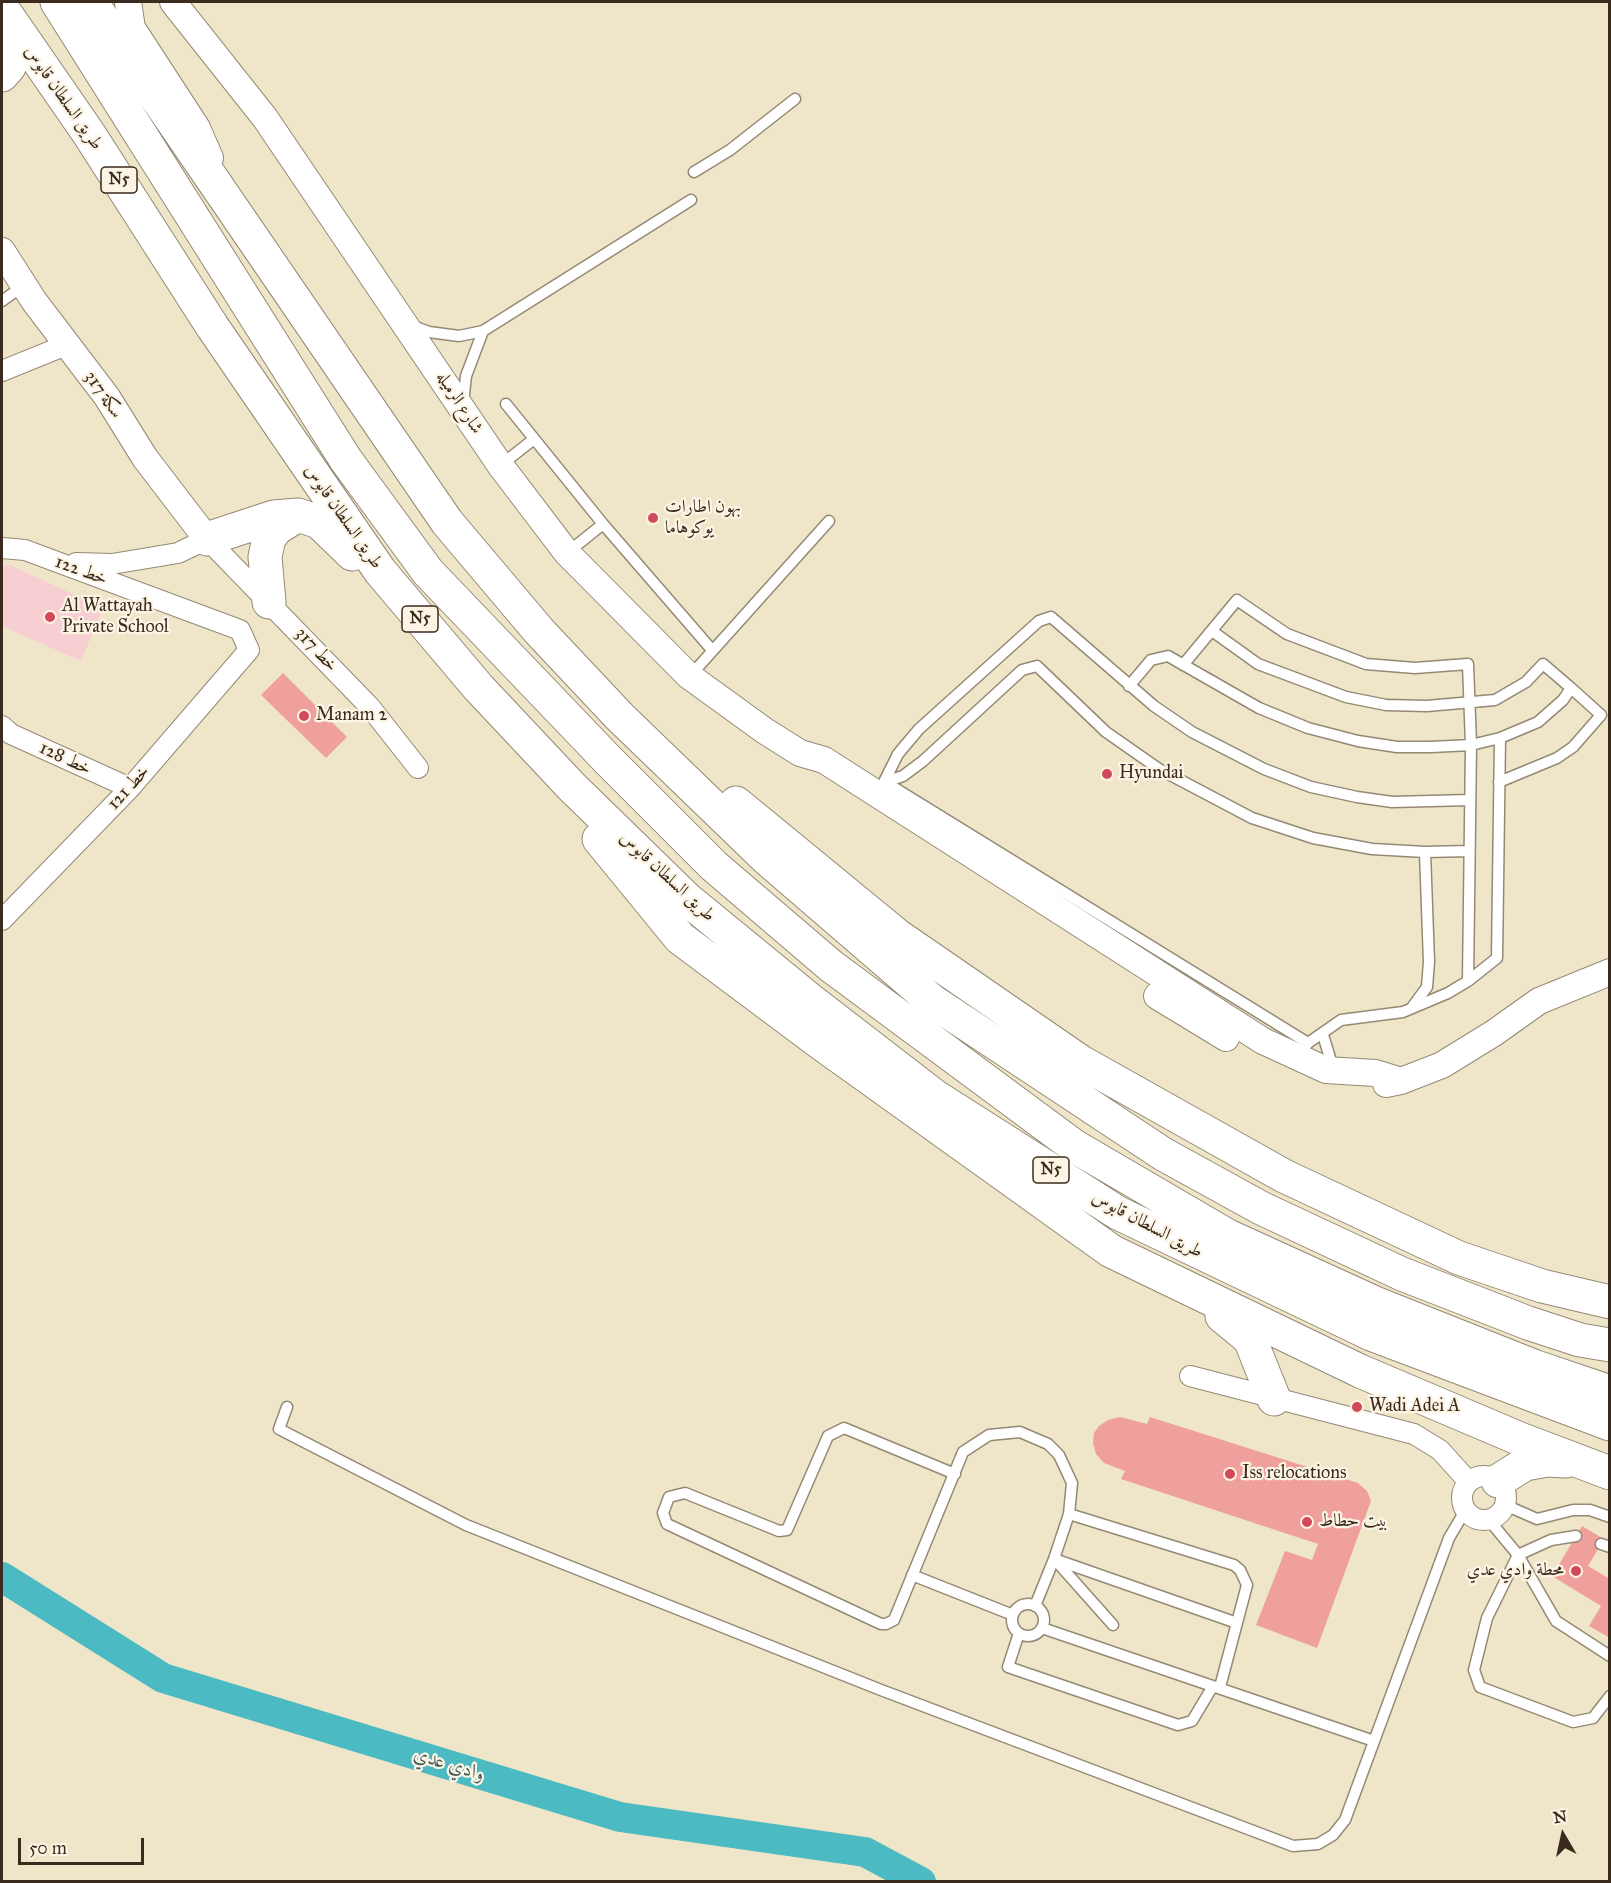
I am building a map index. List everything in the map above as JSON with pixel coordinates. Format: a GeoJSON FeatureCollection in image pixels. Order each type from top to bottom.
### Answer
{"type":"FeatureCollection","features":[{"type":"Feature","properties":{"kind":"highway","name":"طريق السلطان قابوس"},"geometry":{"type":"LineString","coordinates":[[57,2],[346,460],[428,572],[608,760],[714,866],[831,966],[1074,1146],[1228,1236],[1375,1303],[1536,1367],[1610,1392]]}},
{"type":"Feature","properties":{"kind":"highway"},"geometry":{"type":"LineString","coordinates":[[91,2],[447,522],[539,631],[618,716],[766,858],[932,1001],[1163,1154],[1261,1208],[1402,1274],[1483,1307],[1595,1342],[1610,1358]]}},
{"type":"Feature","properties":{"kind":"highway","name":"طريق السلطان قابوس"},"geometry":{"type":"LineString","coordinates":[[2,8],[89,134],[232,354],[380,571],[478,687],[572,787],[687,898],[809,999],[936,1097],[1118,1214],[1371,1334],[1610,1424]]}},
{"type":"Feature","properties":{"kind":"highway"},"geometry":{"type":"LineString","coordinates":[[2,25],[9,40],[9,67],[2,75]]}},
{"type":"Feature","properties":{"kind":"highway"},"geometry":{"type":"LineString","coordinates":[[269,602],[264,557],[269,538],[277,528],[298,515]]}},
{"type":"Feature","properties":{"kind":"highway"},"geometry":{"type":"LineString","coordinates":[[207,539],[274,517],[298,515],[319,522],[348,552],[380,571]]}},
{"type":"Feature","properties":{"kind":"highway"},"geometry":{"type":"LineString","coordinates":[[618,716],[747,811],[898,936],[1081,1062],[1284,1176],[1459,1258],[1542,1286],[1610,1302]]}},
{"type":"Feature","properties":{"kind":"highway"},"geometry":{"type":"LineString","coordinates":[[572,787],[599,839],[680,938],[831,1051],[1111,1251],[1360,1371],[1610,1473]]}},
{"type":"Feature","properties":{"kind":"highway"},"geometry":{"type":"LineString","coordinates":[[1182,1286],[1250,1339],[1274,1399]]}},
{"type":"Feature","properties":{"kind":"highway"},"geometry":{"type":"LineString","coordinates":[[1491,1489],[1518,1467],[1536,1461],[1576,1461]]}},
{"type":"Feature","properties":{"kind":"street"},"geometry":{"type":"LineString","coordinates":[[128,2],[132,28],[197,128],[231,206]]}},
{"type":"Feature","properties":{"kind":"street","name":"شارع الرميله"},"geometry":{"type":"LineString","coordinates":[[176,2],[265,118],[500,465],[567,553],[689,676],[765,731],[800,753]]}},
{"type":"Feature","properties":{"kind":"street","name":"سكة 317"},"geometry":{"type":"LineString","coordinates":[[2,251],[66,345],[107,397],[145,458],[207,539]]}},
{"type":"Feature","properties":{"kind":"street"},"geometry":{"type":"LineString","coordinates":[[2,371],[66,345]]}},
{"type":"Feature","properties":{"kind":"street"},"geometry":{"type":"LineString","coordinates":[[56,562],[112,564],[178,553],[207,539]]}},
{"type":"Feature","properties":{"kind":"street","name":"خط 317"},"geometry":{"type":"LineString","coordinates":[[207,539],[370,707],[418,768]]}},
{"type":"Feature","properties":{"kind":"street","name":"خط 122"},"geometry":{"type":"LineString","coordinates":[[2,548],[25,550],[240,630],[249,650]]}},
{"type":"Feature","properties":{"kind":"street","name":"خط 121"},"geometry":{"type":"LineString","coordinates":[[2,920],[130,788],[249,650]]}},
{"type":"Feature","properties":{"kind":"street","name":"خط 128"},"geometry":{"type":"LineString","coordinates":[[2,726],[11,734],[130,788]]}},
{"type":"Feature","properties":{"kind":"street"},"geometry":{"type":"LineString","coordinates":[[800,753],[824,760],[881,788],[1170,984],[1301,1050],[1334,1071],[1375,1073],[1401,1081]]}},
{"type":"Feature","properties":{"kind":"street"},"geometry":{"type":"LineString","coordinates":[[800,753],[812,772],[857,803],[1224,1037],[1273,1065],[1312,1081],[1352,1087],[1401,1081],[1442,1065],[1494,1033],[1539,1001],[1610,972]]}},
{"type":"Feature","properties":{"kind":"street"},"geometry":{"type":"LineString","coordinates":[[1224,1037],[1284,1060],[1301,1050]]}},
{"type":"Feature","properties":{"kind":"street"},"geometry":{"type":"LineString","coordinates":[[1190,1376],[1414,1434],[1440,1450],[1491,1489],[1497,1516],[1489,1520],[1473,1518],[1465,1511],[1461,1497],[1491,1489]]}},
{"type":"Feature","properties":{"kind":"lane"},"geometry":{"type":"LineString","coordinates":[[694,172],[730,150],[795,99]]}},
{"type":"Feature","properties":{"kind":"lane"},"geometry":{"type":"LineString","coordinates":[[405,323],[429,332],[459,336],[483,331],[691,200]]}},
{"type":"Feature","properties":{"kind":"lane"},"geometry":{"type":"LineString","coordinates":[[2,301],[24,285]]}},
{"type":"Feature","properties":{"kind":"lane"},"geometry":{"type":"LineString","coordinates":[[462,408],[466,376],[483,331]]}},
{"type":"Feature","properties":{"kind":"lane"},"geometry":{"type":"LineString","coordinates":[[506,404],[603,524],[712,650]]}},
{"type":"Feature","properties":{"kind":"lane"},"geometry":{"type":"LineString","coordinates":[[500,465],[534,439]]}},
{"type":"Feature","properties":{"kind":"lane"},"geometry":{"type":"LineString","coordinates":[[689,676],[829,521]]}},
{"type":"Feature","properties":{"kind":"lane"},"geometry":{"type":"LineString","coordinates":[[567,553],[603,524]]}},
{"type":"Feature","properties":{"kind":"lane"},"geometry":{"type":"LineString","coordinates":[[1183,665],[1237,600],[1287,634],[1366,664],[1415,668],[1468,664],[1471,745],[1467,981]]}},
{"type":"Feature","properties":{"kind":"lane"},"geometry":{"type":"LineString","coordinates":[[881,788],[898,753],[919,729],[1046,618],[1052,617],[1129,686],[1192,732],[1264,769],[1311,787],[1392,802],[1470,800]]}},
{"type":"Feature","properties":{"kind":"lane"},"geometry":{"type":"LineString","coordinates":[[1212,631],[1258,664],[1346,697],[1386,705],[1471,704],[1495,700],[1526,682],[1543,664],[1601,715],[1573,747],[1557,758],[1499,782]]}},
{"type":"Feature","properties":{"kind":"lane"},"geometry":{"type":"LineString","coordinates":[[1129,686],[1151,660],[1168,656],[1259,708],[1308,728],[1397,747],[1471,745],[1500,738],[1538,722],[1563,700],[1571,688]]}},
{"type":"Feature","properties":{"kind":"lane"},"geometry":{"type":"LineString","coordinates":[[881,788],[903,776],[923,761],[1022,670],[1038,666],[1106,732],[1159,769],[1252,818],[1313,838],[1372,849],[1425,852],[1469,851]]}},
{"type":"Feature","properties":{"kind":"lane"},"geometry":{"type":"LineString","coordinates":[[1301,1050],[1323,1035],[1334,1023],[1347,1018],[1392,1014],[1448,993],[1497,958],[1500,738]]}},
{"type":"Feature","properties":{"kind":"lane"},"geometry":{"type":"LineString","coordinates":[[1413,1006],[1427,987],[1429,962],[1425,852]]}},
{"type":"Feature","properties":{"kind":"lane"},"geometry":{"type":"LineString","coordinates":[[1323,1035],[1334,1071]]}},
{"type":"Feature","properties":{"kind":"lane"},"geometry":{"type":"LineString","coordinates":[[287,1407],[279,1429],[466,1525],[881,1690],[1293,1846],[1318,1844],[1333,1835],[1345,1820],[1449,1538],[1465,1511]]}},
{"type":"Feature","properties":{"kind":"lane"},"geometry":{"type":"LineString","coordinates":[[955,1474],[844,1428],[828,1436],[787,1530],[780,1531],[685,1493],[674,1494],[663,1507],[667,1524],[881,1624],[894,1620],[955,1474],[963,1452],[989,1435],[1004,1432],[1035,1436],[1048,1444],[1067,1468],[1072,1483],[1069,1514],[1054,1560],[1035,1606]]}},
{"type":"Feature","properties":{"kind":"lane"},"geometry":{"type":"LineString","coordinates":[[1491,1489],[1538,1519],[1573,1510],[1590,1510],[1610,1517]]}},
{"type":"Feature","properties":{"kind":"lane"},"geometry":{"type":"LineString","coordinates":[[1019,1634],[1008,1667],[1178,1725],[1192,1721],[1217,1687],[1247,1585],[1240,1570],[1234,1565],[1069,1514]]}},
{"type":"Feature","properties":{"kind":"lane"},"geometry":{"type":"LineString","coordinates":[[1489,1520],[1518,1555],[1556,1621],[1610,1656]]}},
{"type":"Feature","properties":{"kind":"lane"},"geometry":{"type":"LineString","coordinates":[[1576,1536],[1551,1540],[1518,1555],[1487,1617],[1474,1670],[1480,1687],[1573,1722],[1593,1718],[1610,1696]]}},
{"type":"Feature","properties":{"kind":"lane"},"geometry":{"type":"LineString","coordinates":[[1054,1560],[1237,1623]]}},
{"type":"Feature","properties":{"kind":"lane"},"geometry":{"type":"LineString","coordinates":[[1054,1560],[1113,1625]]}},
{"type":"Feature","properties":{"kind":"lane"},"geometry":{"type":"LineString","coordinates":[[912,1575],[1013,1615]]}},
{"type":"Feature","properties":{"kind":"lane"},"geometry":{"type":"LineString","coordinates":[[1024,1605],[1035,1606],[1042,1612],[1042,1628],[1029,1636],[1019,1634],[1013,1625],[1013,1615],[1024,1605]]}},
{"type":"Feature","properties":{"kind":"lane"},"geometry":{"type":"LineString","coordinates":[[1042,1628],[1374,1741]]}},
{"type":"Feature","properties":{"kind":"shaded area","name":"Al Wattayah Private School"},"geometry":{"type":"Polygon","coordinates":[[[8,564],[103,608],[81,661],[2,626],[2,567],[8,564]]]}},
{"type":"Feature","properties":{"kind":"building","name":"Manam 2"},"geometry":{"type":"Polygon","coordinates":[[[283,673],[347,737],[326,758],[261,695],[283,673]]]}},
{"type":"Feature","properties":{"kind":"building","name":"بيت حطاط"},"geometry":{"type":"Polygon","coordinates":[[[1120,1417],[1147,1424],[1150,1417],[1358,1483],[1367,1491],[1371,1501],[1317,1648],[1256,1625],[1285,1551],[1312,1560],[1318,1544],[1121,1479],[1125,1471],[1104,1463],[1096,1454],[1093,1443],[1094,1433],[1099,1426],[1108,1420],[1120,1417]]]}},
{"type":"Feature","properties":{"kind":"building","name":"محطة وادي عدي"},"geometry":{"type":"Polygon","coordinates":[[[1582,1526],[1604,1539],[1588,1566],[1610,1579],[1610,1638],[1589,1626],[1601,1606],[1552,1576],[1582,1526]]]}},
{"type":"Feature","properties":{"kind":"waterway","name":"وادي عدي"},"geometry":{"type":"LineString","coordinates":[[2,1577],[163,1678],[620,1817],[865,1852],[921,1882]]}},
{"type":"Feature","properties":{"kind":"place","name":"بهون اطارات يوكوهاما"},"geometry":{"type":"Point","coordinates":[653,518]}},
{"type":"Feature","properties":{"kind":"place","name":"Al Wattayah Private School"},"geometry":{"type":"Point","coordinates":[50,617]}},
{"type":"Feature","properties":{"kind":"place","name":"Manam 2"},"geometry":{"type":"Point","coordinates":[304,716]}},
{"type":"Feature","properties":{"kind":"place","name":"Hyundai"},"geometry":{"type":"Point","coordinates":[1107,774]}},
{"type":"Feature","properties":{"kind":"place","name":"Wadi Adei A"},"geometry":{"type":"Point","coordinates":[1357,1407]}},
{"type":"Feature","properties":{"kind":"place","name":"Iss relocations"},"geometry":{"type":"Point","coordinates":[1230,1474]}},
{"type":"Feature","properties":{"kind":"place","name":"بيت حطاط"},"geometry":{"type":"Point","coordinates":[1307,1522]}},
{"type":"Feature","properties":{"kind":"place","name":"محطة وادي عدي"},"geometry":{"type":"Point","coordinates":[1576,1571]}}]}
